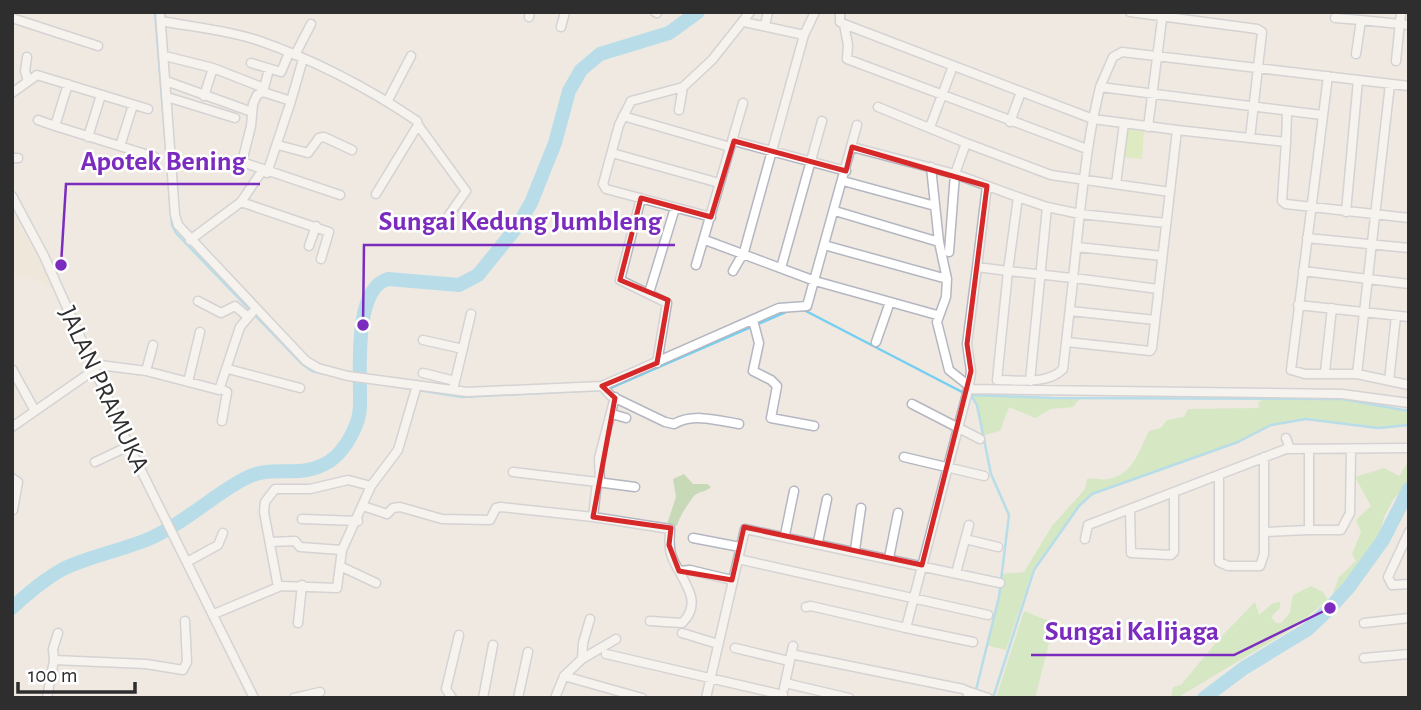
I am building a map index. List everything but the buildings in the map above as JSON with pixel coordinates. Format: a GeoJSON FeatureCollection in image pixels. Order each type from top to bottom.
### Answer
{"type":"FeatureCollection","features":[{"type":"Feature","properties":{"kind":"street"},"geometry":{"type":"LineString","coordinates":[[561,27],[565,12]]}},
{"type":"Feature","properties":{"kind":"street"},"geometry":{"type":"LineString","coordinates":[[679,110],[683,88],[744,22],[750,12]]}},
{"type":"Feature","properties":{"kind":"street"},"geometry":{"type":"LineString","coordinates":[[765,25],[768,12]]}},
{"type":"Feature","properties":{"kind":"street"},"geometry":{"type":"LineString","coordinates":[[733,271],[744,252],[804,35],[815,12]]}},
{"type":"Feature","properties":{"kind":"street"},"geometry":{"type":"LineString","coordinates":[[840,12],[840,22],[844,24],[1093,118],[1148,127],[1286,142]]}},
{"type":"Feature","properties":{"kind":"street"},"geometry":{"type":"LineString","coordinates":[[1130,12],[1162,14],[1258,29],[1262,37],[1250,138]]}},
{"type":"Feature","properties":{"kind":"street"},"geometry":{"type":"LineString","coordinates":[[1396,61],[1404,25],[1401,12]]}},
{"type":"Feature","properties":{"kind":"street"},"geometry":{"type":"LineString","coordinates":[[1148,127],[1162,14]]}},
{"type":"Feature","properties":{"kind":"street"},"geometry":{"type":"LineString","coordinates":[[449,215],[466,191],[417,121],[387,102],[296,56],[230,33],[161,16],[175,215],[190,240],[252,312],[310,365],[348,376],[416,388],[454,386]]}},
{"type":"Feature","properties":{"kind":"street"},"geometry":{"type":"LineString","coordinates":[[12,18],[98,46]]}},
{"type":"Feature","properties":{"kind":"street"},"geometry":{"type":"LineString","coordinates":[[1335,18],[1404,25]]}},
{"type":"Feature","properties":{"kind":"street"},"geometry":{"type":"LineString","coordinates":[[1356,54],[1360,20]]}},
{"type":"Feature","properties":{"kind":"street"},"geometry":{"type":"LineString","coordinates":[[744,22],[804,35]]}},
{"type":"Feature","properties":{"kind":"street"},"geometry":{"type":"LineString","coordinates":[[251,63],[281,72],[296,56],[311,24]]}},
{"type":"Feature","properties":{"kind":"street"},"geometry":{"type":"LineString","coordinates":[[844,24],[848,45],[845,57],[851,61],[1087,149]]}},
{"type":"Feature","properties":{"kind":"street"},"geometry":{"type":"LineString","coordinates":[[968,390],[1030,381],[1061,371],[1067,342],[1087,149],[1100,87],[1116,52],[1409,86]]}},
{"type":"Feature","properties":{"kind":"street"},"geometry":{"type":"LineString","coordinates":[[165,56],[213,68],[291,101]]}},
{"type":"Feature","properties":{"kind":"street"},"geometry":{"type":"LineString","coordinates":[[190,240],[241,202],[265,172],[278,145],[291,101],[296,56]]}},
{"type":"Feature","properties":{"kind":"street"},"geometry":{"type":"LineString","coordinates":[[387,102],[411,56]]}},
{"type":"Feature","properties":{"kind":"street"},"geometry":{"type":"LineString","coordinates":[[27,57],[25,71],[28,80]]}},
{"type":"Feature","properties":{"kind":"street"},"geometry":{"type":"LineString","coordinates":[[930,127],[953,66]]}},
{"type":"Feature","properties":{"kind":"street"},"geometry":{"type":"LineString","coordinates":[[204,96],[213,68]]}},
{"type":"Feature","properties":{"kind":"street"},"geometry":{"type":"LineString","coordinates":[[269,69],[263,90],[256,97],[242,162],[265,172],[340,195]]}},
{"type":"Feature","properties":{"kind":"street"},"geometry":{"type":"LineString","coordinates":[[12,93],[18,92],[28,80],[37,75],[148,109]]}},
{"type":"Feature","properties":{"kind":"street"},"geometry":{"type":"LineString","coordinates":[[1328,76],[1291,370],[1305,374],[1357,374],[1409,385]]}},
{"type":"Feature","properties":{"kind":"street"},"geometry":{"type":"LineString","coordinates":[[1346,212],[1358,80]]}},
{"type":"Feature","properties":{"kind":"street"},"geometry":{"type":"LineString","coordinates":[[166,81],[252,112]]}},
{"type":"Feature","properties":{"kind":"street"},"geometry":{"type":"LineString","coordinates":[[55,126],[68,84]]}},
{"type":"Feature","properties":{"kind":"street"},"geometry":{"type":"LineString","coordinates":[[1357,374],[1390,84]]}},
{"type":"Feature","properties":{"kind":"street"},"geometry":{"type":"LineString","coordinates":[[1100,87],[1287,113],[1322,115]]}},
{"type":"Feature","properties":{"kind":"street"},"geometry":{"type":"LineString","coordinates":[[683,88],[632,100],[623,116],[603,186],[711,217]]}},
{"type":"Feature","properties":{"kind":"street"},"geometry":{"type":"LineString","coordinates":[[1010,122],[1021,92]]}},
{"type":"Feature","properties":{"kind":"street"},"geometry":{"type":"LineString","coordinates":[[89,137],[101,95]]}},
{"type":"Feature","properties":{"kind":"street"},"geometry":{"type":"LineString","coordinates":[[167,97],[235,118]]}},
{"type":"Feature","properties":{"kind":"street"},"geometry":{"type":"LineString","coordinates":[[696,265],[743,103]]}},
{"type":"Feature","properties":{"kind":"street"},"geometry":{"type":"LineString","coordinates":[[120,146],[133,105]]}},
{"type":"Feature","properties":{"kind":"street"},"geometry":{"type":"LineString","coordinates":[[878,107],[1051,175],[1170,192]]}},
{"type":"Feature","properties":{"kind":"street"},"geometry":{"type":"LineString","coordinates":[[1287,113],[1282,201],[1346,212],[1408,215]]}},
{"type":"Feature","properties":{"kind":"street"},"geometry":{"type":"LineString","coordinates":[[623,116],[846,171]]}},
{"type":"Feature","properties":{"kind":"street"},"geometry":{"type":"LineString","coordinates":[[38,120],[155,157]]}},
{"type":"Feature","properties":{"kind":"street"},"geometry":{"type":"LineString","coordinates":[[781,268],[822,121]]}},
{"type":"Feature","properties":{"kind":"street"},"geometry":{"type":"LineString","coordinates":[[1116,184],[1124,123]]}},
{"type":"Feature","properties":{"kind":"street"},"geometry":{"type":"LineString","coordinates":[[376,194],[418,125]]}},
{"type":"Feature","properties":{"kind":"street"},"geometry":{"type":"LineString","coordinates":[[423,373],[467,393],[602,386],[754,323],[779,308],[807,306],[857,125]]}},
{"type":"Feature","properties":{"kind":"street"},"geometry":{"type":"LineString","coordinates":[[1067,342],[1150,351],[1177,130]]}},
{"type":"Feature","properties":{"kind":"street"},"geometry":{"type":"LineString","coordinates":[[278,145],[308,153],[319,138],[324,137],[352,150]]}},
{"type":"Feature","properties":{"kind":"street"},"geometry":{"type":"LineString","coordinates":[[949,252],[955,174],[966,143]]}},
{"type":"Feature","properties":{"kind":"street"},"geometry":{"type":"LineString","coordinates":[[852,147],[955,174],[1047,207],[1080,214],[1166,222]]}},
{"type":"Feature","properties":{"kind":"street"},"geometry":{"type":"LineString","coordinates":[[612,153],[719,183]]}},
{"type":"Feature","properties":{"kind":"street"},"geometry":{"type":"LineString","coordinates":[[931,167],[939,242],[947,279],[946,297],[937,315],[949,370],[968,390]]}},
{"type":"Feature","properties":{"kind":"street"},"geometry":{"type":"LineString","coordinates":[[843,181],[935,206]]}},
{"type":"Feature","properties":{"kind":"street"},"geometry":{"type":"LineString","coordinates":[[906,628],[968,390],[971,371],[967,344],[986,186]]}},
{"type":"Feature","properties":{"kind":"street","name":"JALAN PRAMUKA"},"geometry":{"type":"LineString","coordinates":[[12,196],[44,256],[129,446],[254,698]]}},
{"type":"Feature","properties":{"kind":"street"},"geometry":{"type":"LineString","coordinates":[[996,384],[1018,197]]}},
{"type":"Feature","properties":{"kind":"street"},"geometry":{"type":"LineString","coordinates":[[641,198],[620,280],[664,299],[668,305],[657,363]]}},
{"type":"Feature","properties":{"kind":"street"},"geometry":{"type":"LineString","coordinates":[[241,202],[316,226],[329,233],[321,259]]}},
{"type":"Feature","properties":{"kind":"street"},"geometry":{"type":"LineString","coordinates":[[1030,381],[1047,207]]}},
{"type":"Feature","properties":{"kind":"street"},"geometry":{"type":"LineString","coordinates":[[649,293],[675,208]]}},
{"type":"Feature","properties":{"kind":"street"},"geometry":{"type":"LineString","coordinates":[[835,211],[939,242]]}},
{"type":"Feature","properties":{"kind":"street"},"geometry":{"type":"LineString","coordinates":[[309,246],[316,226]]}},
{"type":"Feature","properties":{"kind":"street"},"geometry":{"type":"LineString","coordinates":[[1307,238],[1409,248]]}},
{"type":"Feature","properties":{"kind":"street"},"geometry":{"type":"LineString","coordinates":[[705,240],[744,252],[815,281],[937,315]]}},
{"type":"Feature","properties":{"kind":"street"},"geometry":{"type":"LineString","coordinates":[[824,245],[947,279]]}},
{"type":"Feature","properties":{"kind":"street"},"geometry":{"type":"LineString","coordinates":[[1077,247],[1162,256]]}},
{"type":"Feature","properties":{"kind":"street"},"geometry":{"type":"LineString","coordinates":[[976,267],[1158,289]]}},
{"type":"Feature","properties":{"kind":"street"},"geometry":{"type":"LineString","coordinates":[[1303,271],[1409,284]]}},
{"type":"Feature","properties":{"kind":"street"},"geometry":{"type":"LineString","coordinates":[[198,301],[220,313],[235,306],[252,312]]}},
{"type":"Feature","properties":{"kind":"street"},"geometry":{"type":"LineString","coordinates":[[876,342],[890,302]]}},
{"type":"Feature","properties":{"kind":"street"},"geometry":{"type":"LineString","coordinates":[[1298,305],[1409,317]]}},
{"type":"Feature","properties":{"kind":"street"},"geometry":{"type":"LineString","coordinates":[[1325,372],[1332,308]]}},
{"type":"Feature","properties":{"kind":"street"},"geometry":{"type":"LineString","coordinates":[[1070,311],[1155,320]]}},
{"type":"Feature","properties":{"kind":"street"},"geometry":{"type":"LineString","coordinates":[[221,389],[236,336],[252,312]]}},
{"type":"Feature","properties":{"kind":"street"},"geometry":{"type":"LineString","coordinates":[[454,386],[471,314]]}},
{"type":"Feature","properties":{"kind":"street"},"geometry":{"type":"LineString","coordinates":[[1389,381],[1396,316]]}},
{"type":"Feature","properties":{"kind":"street"},"geometry":{"type":"LineString","coordinates":[[754,323],[759,343],[753,371],[776,386],[771,418],[814,426]]}},
{"type":"Feature","properties":{"kind":"street"},"geometry":{"type":"LineString","coordinates":[[188,382],[200,332]]}},
{"type":"Feature","properties":{"kind":"street"},"geometry":{"type":"LineString","coordinates":[[423,341],[463,349]]}},
{"type":"Feature","properties":{"kind":"street"},"geometry":{"type":"LineString","coordinates":[[146,371],[153,345]]}},
{"type":"Feature","properties":{"kind":"street"},"geometry":{"type":"LineString","coordinates":[[12,427],[93,367],[146,371],[226,391],[222,421]]}},
{"type":"Feature","properties":{"kind":"street"},"geometry":{"type":"LineString","coordinates":[[12,369],[35,411]]}},
{"type":"Feature","properties":{"kind":"street"},"geometry":{"type":"LineString","coordinates":[[228,369],[300,388]]}},
{"type":"Feature","properties":{"kind":"street"},"geometry":{"type":"LineString","coordinates":[[996,384],[1342,394],[1409,403]]}},
{"type":"Feature","properties":{"kind":"street"},"geometry":{"type":"LineString","coordinates":[[602,386],[615,397],[656,419],[674,424],[683,418],[714,419],[738,424]]}},
{"type":"Feature","properties":{"kind":"street"},"geometry":{"type":"LineString","coordinates":[[214,614],[278,587],[302,585],[337,588],[342,567],[342,550],[358,521],[371,486],[398,450],[416,388]]}},
{"type":"Feature","properties":{"kind":"street"},"geometry":{"type":"LineString","coordinates":[[593,517],[599,483],[599,458],[615,397]]}},
{"type":"Feature","properties":{"kind":"street"},"geometry":{"type":"LineString","coordinates":[[912,404],[980,439]]}},
{"type":"Feature","properties":{"kind":"street"},"geometry":{"type":"LineString","coordinates":[[612,414],[626,418]]}},
{"type":"Feature","properties":{"kind":"street"},"geometry":{"type":"LineString","coordinates":[[1286,438],[1290,449]]}},
{"type":"Feature","properties":{"kind":"street"},"geometry":{"type":"LineString","coordinates":[[95,462],[129,446]]}},
{"type":"Feature","properties":{"kind":"street"},"geometry":{"type":"LineString","coordinates":[[1086,539],[1086,527],[1290,449],[1409,447]]}},
{"type":"Feature","properties":{"kind":"street"},"geometry":{"type":"LineString","coordinates":[[1309,449],[1309,530]]}},
{"type":"Feature","properties":{"kind":"street"},"geometry":{"type":"LineString","coordinates":[[1264,532],[1341,530],[1350,513],[1351,449]]}},
{"type":"Feature","properties":{"kind":"street"},"geometry":{"type":"LineString","coordinates":[[904,457],[984,476]]}},
{"type":"Feature","properties":{"kind":"street"},"geometry":{"type":"LineString","coordinates":[[1219,475],[1220,563],[1262,564],[1264,457]]}},
{"type":"Feature","properties":{"kind":"street"},"geometry":{"type":"LineString","coordinates":[[513,472],[635,487]]}},
{"type":"Feature","properties":{"kind":"street"},"geometry":{"type":"LineString","coordinates":[[621,485],[623,475]]}},
{"type":"Feature","properties":{"kind":"street"},"geometry":{"type":"LineString","coordinates":[[12,478],[18,482],[13,510]]}},
{"type":"Feature","properties":{"kind":"street"},"geometry":{"type":"LineString","coordinates":[[278,587],[264,506],[275,489],[310,489],[348,480],[371,486]]}},
{"type":"Feature","properties":{"kind":"street"},"geometry":{"type":"LineString","coordinates":[[785,535],[794,491]]}},
{"type":"Feature","properties":{"kind":"street"},"geometry":{"type":"LineString","coordinates":[[1130,509],[1131,553],[1171,555],[1174,552],[1174,492]]}},
{"type":"Feature","properties":{"kind":"street"},"geometry":{"type":"LineString","coordinates":[[818,542],[827,499]]}},
{"type":"Feature","properties":{"kind":"street"},"geometry":{"type":"LineString","coordinates":[[363,506],[387,514],[397,506],[446,519],[490,520],[495,510],[501,506],[670,529],[669,545],[679,571],[692,593],[693,603],[685,620],[670,625],[650,621]]}},
{"type":"Feature","properties":{"kind":"street"},"geometry":{"type":"LineString","coordinates":[[855,550],[861,508]]}},
{"type":"Feature","properties":{"kind":"street"},"geometry":{"type":"LineString","coordinates":[[889,558],[898,513]]}},
{"type":"Feature","properties":{"kind":"street"},"geometry":{"type":"LineString","coordinates":[[302,519],[358,521]]}},
{"type":"Feature","properties":{"kind":"street"},"geometry":{"type":"LineString","coordinates":[[956,573],[969,525]]}},
{"type":"Feature","properties":{"kind":"street"},"geometry":{"type":"LineString","coordinates":[[706,698],[743,531],[747,528],[1000,583]]}},
{"type":"Feature","properties":{"kind":"street"},"geometry":{"type":"LineString","coordinates":[[1409,532],[1406,545],[1388,571],[1392,585],[1409,584]]}},
{"type":"Feature","properties":{"kind":"street"},"geometry":{"type":"LineString","coordinates":[[187,562],[218,545],[223,533]]}},
{"type":"Feature","properties":{"kind":"street"},"geometry":{"type":"LineString","coordinates":[[693,538],[740,547]]}},
{"type":"Feature","properties":{"kind":"street"},"geometry":{"type":"LineString","coordinates":[[965,539],[998,547]]}},
{"type":"Feature","properties":{"kind":"street"},"geometry":{"type":"LineString","coordinates":[[270,542],[295,541],[300,547],[342,550]]}},
{"type":"Feature","properties":{"kind":"street"},"geometry":{"type":"LineString","coordinates":[[738,559],[988,615]]}},
{"type":"Feature","properties":{"kind":"street"},"geometry":{"type":"LineString","coordinates":[[342,567],[376,583]]}},
{"type":"Feature","properties":{"kind":"street"},"geometry":{"type":"LineString","coordinates":[[679,571],[690,570],[732,580]]}},
{"type":"Feature","properties":{"kind":"street"},"geometry":{"type":"LineString","coordinates":[[298,623],[302,585]]}},
{"type":"Feature","properties":{"kind":"street"},"geometry":{"type":"LineString","coordinates":[[806,607],[973,642]]}},
{"type":"Feature","properties":{"kind":"street"},"geometry":{"type":"LineString","coordinates":[[1364,623],[1409,618]]}},
{"type":"Feature","properties":{"kind":"street"},"geometry":{"type":"LineString","coordinates":[[582,659],[583,643],[590,619]]}},
{"type":"Feature","properties":{"kind":"street"},"geometry":{"type":"LineString","coordinates":[[54,660],[146,664],[183,670],[187,662],[185,621]]}},
{"type":"Feature","properties":{"kind":"street"},"geometry":{"type":"LineString","coordinates":[[47,698],[54,660],[52,649],[58,633]]}},
{"type":"Feature","properties":{"kind":"street"},"geometry":{"type":"LineString","coordinates":[[682,634],[718,644]]}},
{"type":"Feature","properties":{"kind":"street"},"geometry":{"type":"LineString","coordinates":[[452,698],[447,694],[446,687],[459,635]]}},
{"type":"Feature","properties":{"kind":"street"},"geometry":{"type":"LineString","coordinates":[[555,698],[564,676],[582,659],[616,639]]}},
{"type":"Feature","properties":{"kind":"street"},"geometry":{"type":"LineString","coordinates":[[482,698],[493,645]]}},
{"type":"Feature","properties":{"kind":"street"},"geometry":{"type":"LineString","coordinates":[[735,648],[791,654],[988,698]]}},
{"type":"Feature","properties":{"kind":"street"},"geometry":{"type":"LineString","coordinates":[[518,698],[528,652]]}},
{"type":"Feature","properties":{"kind":"street"},"geometry":{"type":"LineString","coordinates":[[606,654],[782,696],[791,654]]}},
{"type":"Feature","properties":{"kind":"street"},"geometry":{"type":"LineString","coordinates":[[1364,658],[1409,654]]}},
{"type":"Feature","properties":{"kind":"street"},"geometry":{"type":"LineString","coordinates":[[564,676],[642,698]]}},
{"type":"Feature","properties":{"kind":"street"},"geometry":{"type":"LineString","coordinates":[[785,683],[849,698]]}},
{"type":"Feature","properties":{"kind":"street"},"geometry":{"type":"LineString","coordinates":[[294,698],[320,692]]}},
{"type":"Feature","properties":{"kind":"highlighted area"},"geometry":{"type":"Polygon","coordinates":[[[734,141],[846,171],[852,147],[987,186],[967,344],[971,371],[922,565],[744,527],[732,580],[679,571],[669,545],[671,528],[593,517],[615,398],[602,386],[657,363],[668,300],[620,280],[641,198],[711,217],[734,141]]]}},
{"type":"Feature","properties":{"kind":"shaded area"},"geometry":{"type":"Polygon","coordinates":[[[13,211],[52,288],[36,279],[12,274],[13,211]]]}},
{"type":"Feature","properties":{"kind":"green space"},"geometry":{"type":"Polygon","coordinates":[[[1121,128],[1144,130],[1142,159],[1119,157],[1121,128]]]}},
{"type":"Feature","properties":{"kind":"green space"},"geometry":{"type":"Polygon","coordinates":[[[973,395],[1080,398],[1073,407],[1051,409],[1035,418],[1009,407],[1000,431],[984,435],[973,395]]]}},
{"type":"Feature","properties":{"kind":"green space"},"geometry":{"type":"Polygon","coordinates":[[[1262,400],[1342,400],[1409,411],[1409,424],[1378,427],[1306,418],[1271,425],[1238,442],[1092,493],[1079,506],[1033,569],[1006,650],[986,645],[1000,597],[1001,574],[1024,572],[1052,526],[1085,489],[1087,479],[1109,479],[1124,472],[1135,460],[1149,431],[1161,428],[1167,420],[1184,417],[1188,409],[1259,408],[1258,403],[1262,400]]]}},
{"type":"Feature","properties":{"kind":"green space"},"geometry":{"type":"Polygon","coordinates":[[[1409,461],[1409,483],[1393,500],[1384,517],[1378,540],[1355,572],[1332,596],[1339,577],[1356,561],[1352,554],[1361,532],[1356,520],[1371,506],[1355,477],[1384,468],[1399,476],[1409,461]]]}},
{"type":"Feature","properties":{"kind":"green space"},"geometry":{"type":"Polygon","coordinates":[[[684,474],[693,484],[707,484],[711,487],[693,497],[677,526],[667,524],[676,497],[673,479],[684,474]]]}},
{"type":"Feature","properties":{"kind":"green space"},"geometry":{"type":"Polygon","coordinates":[[[1311,586],[1323,592],[1328,600],[1292,629],[1177,698],[1171,698],[1173,687],[1181,685],[1219,639],[1255,602],[1259,615],[1273,603],[1280,602],[1280,608],[1271,617],[1276,623],[1281,623],[1290,613],[1293,595],[1311,586]]]}},
{"type":"Feature","properties":{"kind":"green space"},"geometry":{"type":"Polygon","coordinates":[[[1024,611],[1054,623],[1035,698],[996,698],[1024,611]]]}},
{"type":"Feature","properties":{"kind":"waterway"},"geometry":{"type":"LineString","coordinates":[[155,12],[165,137]]}},
{"type":"Feature","properties":{"kind":"waterway"},"geometry":{"type":"LineString","coordinates":[[12,608],[36,587],[63,569],[153,537],[248,477],[258,473],[309,470],[336,457],[351,436],[359,413],[361,335],[369,299],[377,286],[388,279],[459,285],[478,275],[516,228],[531,203],[555,143],[569,91],[581,70],[600,54],[669,33],[698,12]]}},
{"type":"Feature","properties":{"kind":"waterway"},"geometry":{"type":"LineString","coordinates":[[170,199],[172,225],[176,233],[302,364],[312,371],[338,377]]}},
{"type":"Feature","properties":{"kind":"waterway"},"geometry":{"type":"LineString","coordinates":[[802,309],[964,393]]}},
{"type":"Feature","properties":{"kind":"waterway"},"geometry":{"type":"LineString","coordinates":[[608,389],[788,311]]}},
{"type":"Feature","properties":{"kind":"waterway"},"geometry":{"type":"LineString","coordinates":[[351,380],[372,383]]}},
{"type":"Feature","properties":{"kind":"waterway"},"geometry":{"type":"LineString","coordinates":[[386,385],[462,397],[602,390]]}},
{"type":"Feature","properties":{"kind":"waterway"},"geometry":{"type":"LineString","coordinates":[[970,394],[977,405],[991,474],[1009,515],[999,597],[976,690]]}},
{"type":"Feature","properties":{"kind":"waterway"},"geometry":{"type":"LineString","coordinates":[[972,395],[1054,398],[1342,399],[1409,411]]}},
{"type":"Feature","properties":{"kind":"waterway"},"geometry":{"type":"LineString","coordinates":[[993,698],[1034,570],[1079,506],[1092,494],[1238,442],[1271,425],[1306,419],[1378,428],[1409,425]]}},
{"type":"Feature","properties":{"kind":"waterway"},"geometry":{"type":"LineString","coordinates":[[1204,698],[1244,668],[1308,629],[1330,608],[1383,540],[1409,489]]}},
{"type":"Feature","properties":{"kind":"place","name":"Apotek Bening"},"geometry":{"type":"Point","coordinates":[61,265]}},
{"type":"Feature","properties":{"kind":"place","name":"Sungai Kedung Jumbleng"},"geometry":{"type":"Point","coordinates":[363,325]}},
{"type":"Feature","properties":{"kind":"place","name":"Sungai Kalijaga"},"geometry":{"type":"Point","coordinates":[1330,608]}}]}
